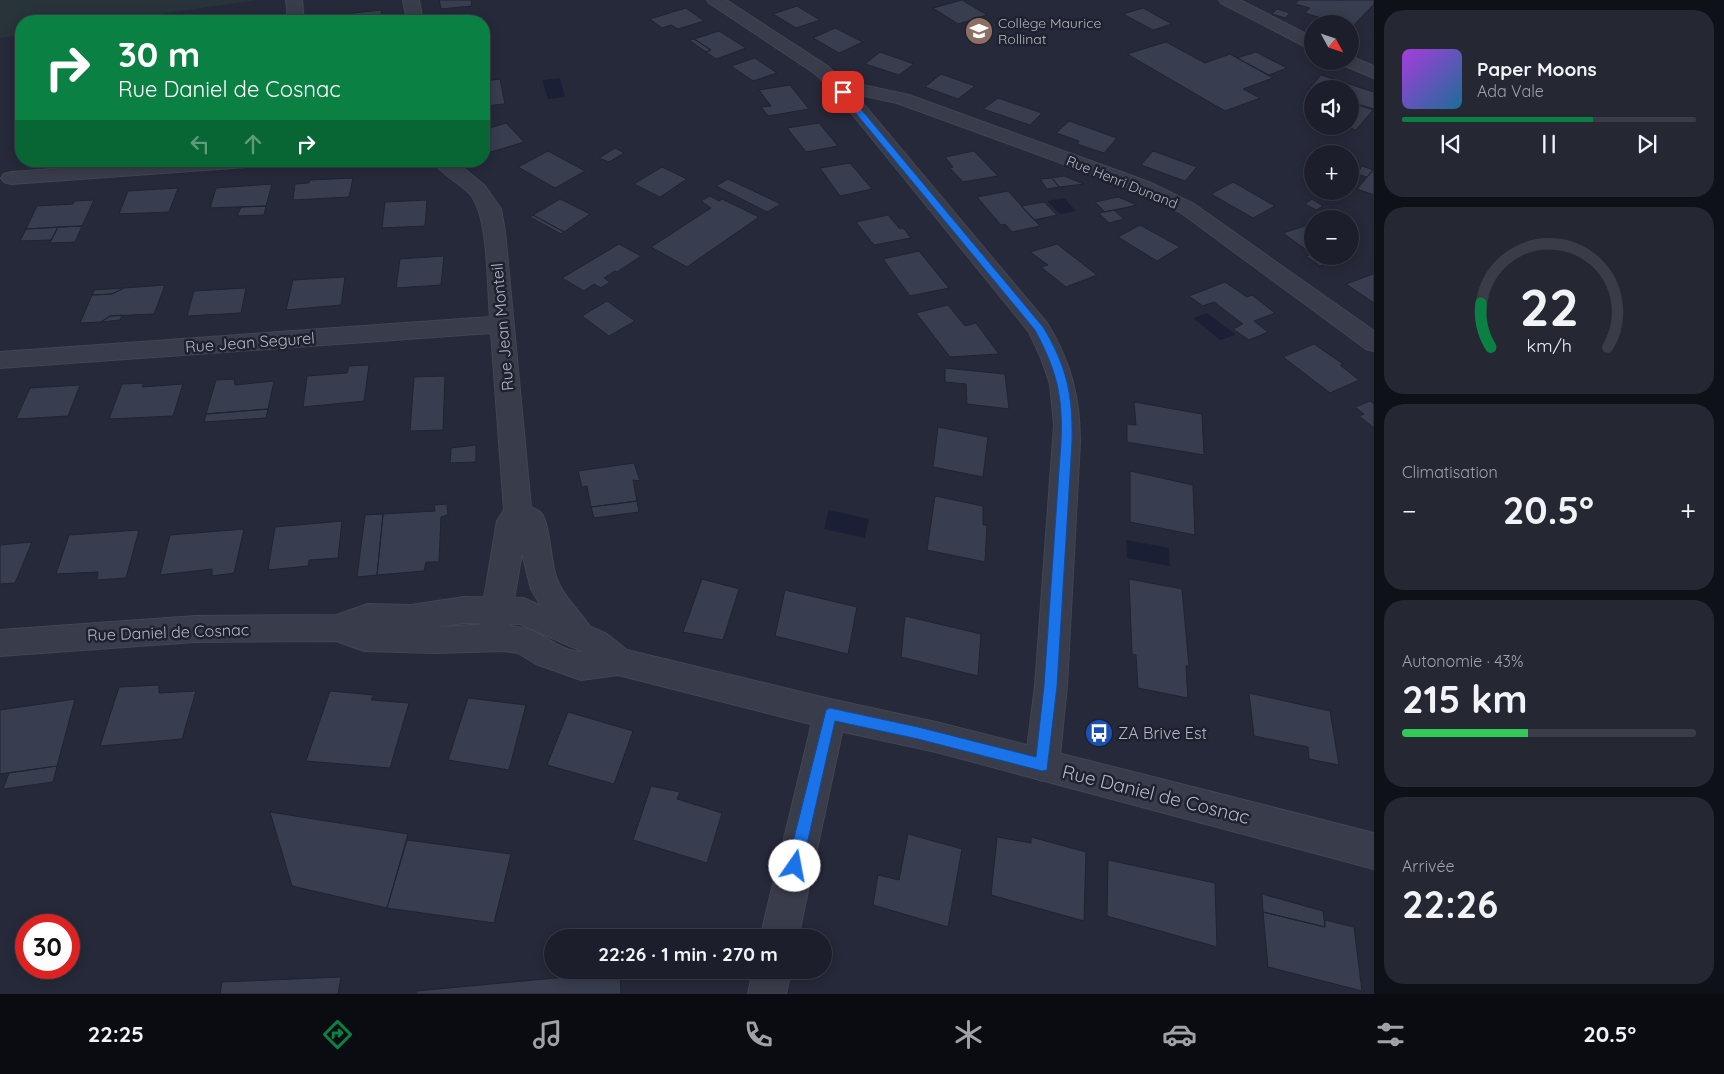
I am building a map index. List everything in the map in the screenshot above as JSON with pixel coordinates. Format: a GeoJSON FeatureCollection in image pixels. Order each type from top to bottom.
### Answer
{"type":"FeatureCollection","features":[{"type":"Feature","properties":{"kind":"street"},"geometry":{"type":"LineString","coordinates":[[294,0],[295,15]]}},
{"type":"Feature","properties":{"kind":"street"},"geometry":{"type":"LineString","coordinates":[[411,0],[414,15]]}},
{"type":"Feature","properties":{"kind":"street"},"geometry":{"type":"LineString","coordinates":[[715,0],[820,69],[838,85],[1039,329],[1055,358],[1068,409],[1067,442],[1051,686],[1042,765]]}},
{"type":"Feature","properties":{"kind":"street"},"geometry":{"type":"LineString","coordinates":[[1227,0],[1304,39]]}},
{"type":"Feature","properties":{"kind":"street"},"geometry":{"type":"LineString","coordinates":[[1359,65],[1374,72]]}},
{"type":"Feature","properties":{"kind":"street","name":"Rue Henri Dunand"},"geometry":{"type":"LineString","coordinates":[[838,85],[902,99],[1142,186],[1187,208],[1374,343]]}},
{"type":"Feature","properties":{"kind":"street"},"geometry":{"type":"LineString","coordinates":[[0,198],[17,167]]}},
{"type":"Feature","properties":{"kind":"street"},"geometry":{"type":"LineString","coordinates":[[12,178],[164,167]]}},
{"type":"Feature","properties":{"kind":"street","name":"Rue Jean Monteil"},"geometry":{"type":"LineString","coordinates":[[449,167],[478,190],[490,209],[494,231],[518,513],[511,521],[507,555],[494,625]]}},
{"type":"Feature","properties":{"kind":"street","name":"Rue Jean Segurel"},"geometry":{"type":"LineString","coordinates":[[0,360],[501,324]]}},
{"type":"Feature","properties":{"kind":"street"},"geometry":{"type":"LineString","coordinates":[[518,513],[531,520],[538,561],[546,588],[558,610],[581,637]]}},
{"type":"Feature","properties":{"kind":"street","name":"Rue Daniel de Cosnac"},"geometry":{"type":"LineString","coordinates":[[0,643],[195,629],[336,628],[364,638],[494,625],[523,611],[596,642],[618,661]]}},
{"type":"Feature","properties":{"kind":"street","name":"Rue Daniel de Cosnac"},"geometry":{"type":"LineString","coordinates":[[494,625],[504,638],[524,641],[547,655],[581,666],[618,661],[830,714],[918,733],[1374,851]]}},
{"type":"Feature","properties":{"kind":"street"},"geometry":{"type":"LineString","coordinates":[[781,929],[830,714]]}},
{"type":"Feature","properties":{"kind":"street"},"geometry":{"type":"LineString","coordinates":[[767,994],[770,979]]}},
{"type":"Feature","properties":{"kind":"shaded area"},"geometry":{"type":"Polygon","coordinates":[[[0,0],[256,0],[154,15],[15,15],[15,36],[0,38],[0,0]]]}},
{"type":"Feature","properties":{"kind":"water"},"geometry":{"type":"Polygon","coordinates":[[[560,78],[565,97],[548,99],[542,80],[560,78]]]}},
{"type":"Feature","properties":{"kind":"water"},"geometry":{"type":"Polygon","coordinates":[[[1064,198],[1076,211],[1060,214],[1047,201],[1064,198]]]}},
{"type":"Feature","properties":{"kind":"water"},"geometry":{"type":"Polygon","coordinates":[[[1207,313],[1235,335],[1220,340],[1193,318],[1207,313]]]}},
{"type":"Feature","properties":{"kind":"water"},"geometry":{"type":"Polygon","coordinates":[[[829,510],[869,519],[865,538],[824,529],[829,510]]]}},
{"type":"Feature","properties":{"kind":"water"},"geometry":{"type":"Polygon","coordinates":[[[1126,540],[1169,548],[1170,566],[1127,558],[1126,540]]]}},
{"type":"Feature","properties":{"kind":"building"},"geometry":{"type":"Polygon","coordinates":[[[439,0],[471,0],[472,6],[441,9],[439,0]]]}},
{"type":"Feature","properties":{"kind":"building"},"geometry":{"type":"Polygon","coordinates":[[[962,0],[987,15],[958,24],[933,8],[962,0]]]}},
{"type":"Feature","properties":{"kind":"building"},"geometry":{"type":"Polygon","coordinates":[[[1299,0],[1374,0],[1374,4],[1359,20],[1359,15],[1311,15],[1305,13],[1310,8],[1295,4],[1299,0]]]}},
{"type":"Feature","properties":{"kind":"building"},"geometry":{"type":"Polygon","coordinates":[[[797,6],[820,20],[796,28],[773,14],[797,6]]]}},
{"type":"Feature","properties":{"kind":"building"},"geometry":{"type":"Polygon","coordinates":[[[686,8],[704,21],[678,29],[671,25],[662,28],[650,19],[686,8]]]}},
{"type":"Feature","properties":{"kind":"building"},"geometry":{"type":"Polygon","coordinates":[[[1143,8],[1172,24],[1153,30],[1123,14],[1143,8]]]}},
{"type":"Feature","properties":{"kind":"building"},"geometry":{"type":"Polygon","coordinates":[[[1277,9],[1290,13],[1285,18],[1272,14],[1277,9]]]}},
{"type":"Feature","properties":{"kind":"building"},"geometry":{"type":"Polygon","coordinates":[[[381,10],[381,15],[353,15],[353,13],[381,10]]]}},
{"type":"Feature","properties":{"kind":"building"},"geometry":{"type":"Polygon","coordinates":[[[835,28],[863,42],[839,53],[813,38],[835,28]]]}},
{"type":"Feature","properties":{"kind":"building"},"geometry":{"type":"Polygon","coordinates":[[[719,31],[746,48],[716,59],[706,52],[711,50],[694,39],[719,31]]]}},
{"type":"Feature","properties":{"kind":"building"},"geometry":{"type":"Polygon","coordinates":[[[694,39],[711,50],[706,52],[689,40],[694,39]]]}},
{"type":"Feature","properties":{"kind":"building"},"geometry":{"type":"Polygon","coordinates":[[[1166,42],[1205,63],[1230,54],[1273,78],[1243,89],[1260,98],[1225,111],[1127,54],[1166,42]]]}},
{"type":"Feature","properties":{"kind":"building"},"geometry":{"type":"Polygon","coordinates":[[[880,52],[914,64],[899,75],[865,64],[880,52]]]}},
{"type":"Feature","properties":{"kind":"building"},"geometry":{"type":"Polygon","coordinates":[[[1256,52],[1287,68],[1269,75],[1237,58],[1256,52]]]}},
{"type":"Feature","properties":{"kind":"building"},"geometry":{"type":"Polygon","coordinates":[[[755,58],[777,73],[753,81],[731,66],[755,58]]]}},
{"type":"Feature","properties":{"kind":"building"},"geometry":{"type":"Polygon","coordinates":[[[941,74],[975,86],[958,99],[925,87],[941,74]]]}},
{"type":"Feature","properties":{"kind":"building"},"geometry":{"type":"Polygon","coordinates":[[[1321,75],[1337,80],[1317,80],[1321,75]]]}},
{"type":"Feature","properties":{"kind":"building"},"geometry":{"type":"Polygon","coordinates":[[[500,79],[505,104],[490,105],[490,80],[500,79]]]}},
{"type":"Feature","properties":{"kind":"building"},"geometry":{"type":"Polygon","coordinates":[[[790,85],[809,109],[768,116],[761,107],[771,106],[759,90],[790,85]]]}},
{"type":"Feature","properties":{"kind":"building"},"geometry":{"type":"Polygon","coordinates":[[[1359,87],[1374,92],[1374,109],[1359,105],[1359,87]]]}},
{"type":"Feature","properties":{"kind":"building"},"geometry":{"type":"Polygon","coordinates":[[[998,98],[1042,113],[1030,125],[983,109],[998,98]]]}},
{"type":"Feature","properties":{"kind":"building"},"geometry":{"type":"Polygon","coordinates":[[[1359,105],[1373,110],[1359,126],[1359,105]]]}},
{"type":"Feature","properties":{"kind":"building"},"geometry":{"type":"Polygon","coordinates":[[[1069,121],[1117,138],[1104,153],[1077,144],[1079,141],[1056,133],[1069,121]]]}},
{"type":"Feature","properties":{"kind":"building"},"geometry":{"type":"Polygon","coordinates":[[[506,123],[524,142],[491,152],[490,128],[506,123]]]}},
{"type":"Feature","properties":{"kind":"building"},"geometry":{"type":"Polygon","coordinates":[[[819,123],[838,146],[806,152],[787,128],[819,123]]]}},
{"type":"Feature","properties":{"kind":"building"},"geometry":{"type":"Polygon","coordinates":[[[615,148],[624,153],[609,162],[599,158],[615,148]]]}},
{"type":"Feature","properties":{"kind":"building"},"geometry":{"type":"Polygon","coordinates":[[[548,151],[585,171],[555,188],[518,167],[548,151]]]}},
{"type":"Feature","properties":{"kind":"building"},"geometry":{"type":"Polygon","coordinates":[[[974,151],[998,176],[963,182],[950,168],[953,167],[945,157],[974,151]]]}},
{"type":"Feature","properties":{"kind":"building"},"geometry":{"type":"Polygon","coordinates":[[[1153,151],[1197,167],[1185,181],[1141,165],[1153,151]]]}},
{"type":"Feature","properties":{"kind":"building"},"geometry":{"type":"Polygon","coordinates":[[[850,163],[872,189],[840,196],[820,168],[850,163]]]}},
{"type":"Feature","properties":{"kind":"building"},"geometry":{"type":"Polygon","coordinates":[[[1362,166],[1373,170],[1367,177],[1359,175],[1362,166]]]}},
{"type":"Feature","properties":{"kind":"building"},"geometry":{"type":"Polygon","coordinates":[[[662,167],[687,179],[660,197],[634,184],[662,167]]]}},
{"type":"Feature","properties":{"kind":"building"},"geometry":{"type":"Polygon","coordinates":[[[1374,170],[1374,195],[1359,190],[1359,187],[1374,170]]]}},
{"type":"Feature","properties":{"kind":"building"},"geometry":{"type":"Polygon","coordinates":[[[1064,176],[1084,184],[1059,187],[1052,178],[1064,176]]]}},
{"type":"Feature","properties":{"kind":"building"},"geometry":{"type":"Polygon","coordinates":[[[353,178],[349,197],[293,200],[295,184],[309,183],[310,180],[353,178]]]}},
{"type":"Feature","properties":{"kind":"building"},"geometry":{"type":"Polygon","coordinates":[[[1052,178],[1059,187],[1047,189],[1040,179],[1052,178]]]}},
{"type":"Feature","properties":{"kind":"building"},"geometry":{"type":"Polygon","coordinates":[[[728,179],[781,204],[767,212],[716,186],[728,179]]]}},
{"type":"Feature","properties":{"kind":"building"},"geometry":{"type":"Polygon","coordinates":[[[1233,182],[1275,206],[1253,218],[1211,194],[1233,182]]]}},
{"type":"Feature","properties":{"kind":"building"},"geometry":{"type":"Polygon","coordinates":[[[272,184],[266,206],[210,208],[216,188],[272,184]]]}},
{"type":"Feature","properties":{"kind":"building"},"geometry":{"type":"Polygon","coordinates":[[[178,188],[169,212],[119,214],[128,191],[178,188]]]}},
{"type":"Feature","properties":{"kind":"building"},"geometry":{"type":"Polygon","coordinates":[[[1008,191],[1040,226],[1012,232],[1005,224],[1001,225],[977,197],[1008,191]]]}},
{"type":"Feature","properties":{"kind":"building"},"geometry":{"type":"Polygon","coordinates":[[[710,196],[719,201],[722,199],[759,217],[687,267],[651,247],[711,208],[701,201],[710,196]]]}},
{"type":"Feature","properties":{"kind":"building"},"geometry":{"type":"Polygon","coordinates":[[[1118,197],[1137,205],[1105,212],[1095,202],[1118,197]]]}},
{"type":"Feature","properties":{"kind":"building"},"geometry":{"type":"Polygon","coordinates":[[[560,199],[590,214],[564,232],[533,215],[560,199]]]}},
{"type":"Feature","properties":{"kind":"building"},"geometry":{"type":"Polygon","coordinates":[[[94,200],[82,226],[26,229],[37,206],[73,204],[75,201],[94,200]]]}},
{"type":"Feature","properties":{"kind":"building"},"geometry":{"type":"Polygon","coordinates":[[[427,200],[425,226],[382,228],[385,202],[427,200]]]}},
{"type":"Feature","properties":{"kind":"building"},"geometry":{"type":"Polygon","coordinates":[[[1314,200],[1323,206],[1316,210],[1305,204],[1314,200]]]}},
{"type":"Feature","properties":{"kind":"building"},"geometry":{"type":"Polygon","coordinates":[[[1044,202],[1057,215],[1034,220],[1021,206],[1044,202]]]}},
{"type":"Feature","properties":{"kind":"building"},"geometry":{"type":"Polygon","coordinates":[[[266,206],[264,215],[237,216],[241,207],[266,206]]]}},
{"type":"Feature","properties":{"kind":"building"},"geometry":{"type":"Polygon","coordinates":[[[1114,210],[1124,219],[1109,223],[1099,213],[1114,210]]]}},
{"type":"Feature","properties":{"kind":"building"},"geometry":{"type":"Polygon","coordinates":[[[533,215],[564,232],[561,234],[530,217],[533,215]]]}},
{"type":"Feature","properties":{"kind":"building"},"geometry":{"type":"Polygon","coordinates":[[[888,215],[911,238],[874,245],[856,222],[888,215]]]}},
{"type":"Feature","properties":{"kind":"building"},"geometry":{"type":"Polygon","coordinates":[[[1140,225],[1180,247],[1157,261],[1118,237],[1140,225]]]}},
{"type":"Feature","properties":{"kind":"building"},"geometry":{"type":"Polygon","coordinates":[[[82,226],[75,242],[50,243],[58,227],[82,226]]]}},
{"type":"Feature","properties":{"kind":"building"},"geometry":{"type":"Polygon","coordinates":[[[1304,226],[1304,248],[1283,233],[1304,226]]]}},
{"type":"Feature","properties":{"kind":"building"},"geometry":{"type":"Polygon","coordinates":[[[58,227],[51,240],[20,241],[26,229],[58,227]]]}},
{"type":"Feature","properties":{"kind":"building"},"geometry":{"type":"Polygon","coordinates":[[[619,244],[641,256],[604,278],[610,282],[601,288],[594,284],[584,291],[562,278],[619,244]]]}},
{"type":"Feature","properties":{"kind":"building"},"geometry":{"type":"Polygon","coordinates":[[[1057,244],[1097,275],[1066,287],[1041,267],[1048,265],[1030,252],[1057,244]]]}},
{"type":"Feature","properties":{"kind":"building"},"geometry":{"type":"Polygon","coordinates":[[[919,251],[949,288],[910,296],[883,259],[919,251]]]}},
{"type":"Feature","properties":{"kind":"building"},"geometry":{"type":"Polygon","coordinates":[[[444,256],[441,285],[396,288],[400,259],[444,256]]]}},
{"type":"Feature","properties":{"kind":"building"},"geometry":{"type":"Polygon","coordinates":[[[1374,275],[1374,303],[1346,284],[1374,275]]]}},
{"type":"Feature","properties":{"kind":"building"},"geometry":{"type":"Polygon","coordinates":[[[345,277],[341,305],[286,310],[293,280],[345,277]]]}},
{"type":"Feature","properties":{"kind":"building"},"geometry":{"type":"Polygon","coordinates":[[[1225,282],[1247,297],[1252,295],[1275,313],[1254,321],[1268,332],[1249,340],[1233,329],[1243,324],[1214,302],[1203,306],[1189,296],[1225,282]]]}},
{"type":"Feature","properties":{"kind":"building"},"geometry":{"type":"Polygon","coordinates":[[[165,285],[154,314],[110,316],[101,322],[80,323],[92,295],[112,294],[124,288],[165,285]]]}},
{"type":"Feature","properties":{"kind":"building"},"geometry":{"type":"Polygon","coordinates":[[[124,288],[112,294],[92,295],[94,290],[124,288]]]}},
{"type":"Feature","properties":{"kind":"building"},"geometry":{"type":"Polygon","coordinates":[[[246,288],[241,313],[187,316],[194,291],[246,288]]]}},
{"type":"Feature","properties":{"kind":"building"},"geometry":{"type":"Polygon","coordinates":[[[607,301],[635,321],[609,336],[582,316],[607,301]]]}},
{"type":"Feature","properties":{"kind":"building"},"geometry":{"type":"Polygon","coordinates":[[[948,305],[965,326],[976,323],[999,354],[950,357],[916,313],[948,305]]]}},
{"type":"Feature","properties":{"kind":"building"},"geometry":{"type":"Polygon","coordinates":[[[122,315],[120,320],[101,322],[110,316],[122,315]]]}},
{"type":"Feature","properties":{"kind":"building"},"geometry":{"type":"Polygon","coordinates":[[[1314,344],[1343,364],[1340,365],[1359,380],[1330,393],[1283,357],[1314,344]]]}},
{"type":"Feature","properties":{"kind":"building"},"geometry":{"type":"Polygon","coordinates":[[[369,365],[364,401],[303,407],[307,376],[347,373],[349,366],[369,365]]]}},
{"type":"Feature","properties":{"kind":"building"},"geometry":{"type":"Polygon","coordinates":[[[945,368],[1005,374],[1009,409],[967,404],[966,384],[945,382],[945,368]]]}},
{"type":"Feature","properties":{"kind":"building"},"geometry":{"type":"Polygon","coordinates":[[[445,376],[443,430],[410,431],[414,377],[445,376]]]}},
{"type":"Feature","properties":{"kind":"building"},"geometry":{"type":"Polygon","coordinates":[[[234,379],[235,385],[274,381],[268,409],[206,414],[216,380],[234,379]]]}},
{"type":"Feature","properties":{"kind":"building"},"geometry":{"type":"Polygon","coordinates":[[[144,383],[142,387],[183,384],[173,416],[109,419],[122,384],[144,383]]]}},
{"type":"Feature","properties":{"kind":"building"},"geometry":{"type":"Polygon","coordinates":[[[80,385],[68,416],[16,419],[30,388],[80,385]]]}},
{"type":"Feature","properties":{"kind":"building"},"geometry":{"type":"Polygon","coordinates":[[[1370,401],[1374,404],[1374,428],[1359,416],[1364,414],[1355,407],[1370,401]]]}},
{"type":"Feature","properties":{"kind":"building"},"geometry":{"type":"Polygon","coordinates":[[[1134,402],[1202,414],[1204,455],[1127,442],[1127,424],[1136,425],[1134,402]]]}},
{"type":"Feature","properties":{"kind":"building"},"geometry":{"type":"Polygon","coordinates":[[[268,409],[266,418],[204,422],[206,414],[268,409]]]}},
{"type":"Feature","properties":{"kind":"building"},"geometry":{"type":"Polygon","coordinates":[[[938,427],[988,437],[983,477],[933,467],[938,427]]]}},
{"type":"Feature","properties":{"kind":"building"},"geometry":{"type":"Polygon","coordinates":[[[476,445],[476,462],[450,463],[451,448],[476,445]]]}},
{"type":"Feature","properties":{"kind":"building"},"geometry":{"type":"Polygon","coordinates":[[[634,463],[640,481],[633,480],[637,501],[591,507],[587,486],[582,487],[578,471],[634,463]]]}},
{"type":"Feature","properties":{"kind":"building"},"geometry":{"type":"Polygon","coordinates":[[[1130,471],[1193,485],[1195,535],[1130,522],[1130,471]]]}},
{"type":"Feature","properties":{"kind":"building"},"geometry":{"type":"Polygon","coordinates":[[[935,496],[983,506],[983,525],[987,525],[985,562],[927,550],[935,496]]]}},
{"type":"Feature","properties":{"kind":"building"},"geometry":{"type":"Polygon","coordinates":[[[637,501],[639,512],[594,518],[591,507],[637,501]]]}},
{"type":"Feature","properties":{"kind":"building"},"geometry":{"type":"Polygon","coordinates":[[[447,504],[448,515],[441,517],[439,562],[426,562],[424,571],[377,575],[383,514],[435,511],[434,505],[447,504]]]}},
{"type":"Feature","properties":{"kind":"building"},"geometry":{"type":"Polygon","coordinates":[[[383,514],[377,575],[357,577],[365,515],[383,514]]]}},
{"type":"Feature","properties":{"kind":"building"},"geometry":{"type":"Polygon","coordinates":[[[342,521],[338,558],[309,560],[308,566],[268,570],[275,527],[342,521]]]}},
{"type":"Feature","properties":{"kind":"building"},"geometry":{"type":"Polygon","coordinates":[[[244,529],[234,573],[212,576],[212,569],[160,575],[170,535],[244,529]]]}},
{"type":"Feature","properties":{"kind":"building"},"geometry":{"type":"Polygon","coordinates":[[[139,530],[126,578],[97,580],[98,572],[56,574],[69,535],[139,530]]]}},
{"type":"Feature","properties":{"kind":"building"},"geometry":{"type":"Polygon","coordinates":[[[32,542],[15,583],[0,584],[0,545],[32,542]]]}},
{"type":"Feature","properties":{"kind":"building"},"geometry":{"type":"Polygon","coordinates":[[[702,579],[739,589],[723,640],[683,632],[702,579]]]}},
{"type":"Feature","properties":{"kind":"building"},"geometry":{"type":"Polygon","coordinates":[[[1129,579],[1182,589],[1189,666],[1186,666],[1188,698],[1138,688],[1136,655],[1132,654],[1129,579]]]}},
{"type":"Feature","properties":{"kind":"building"},"geometry":{"type":"Polygon","coordinates":[[[785,590],[857,607],[848,654],[775,636],[785,590]]]}},
{"type":"Feature","properties":{"kind":"building"},"geometry":{"type":"Polygon","coordinates":[[[905,616],[981,634],[978,676],[901,657],[905,616]]]}},
{"type":"Feature","properties":{"kind":"building"},"geometry":{"type":"Polygon","coordinates":[[[159,685],[159,693],[196,691],[182,739],[100,746],[119,687],[159,685]]]}},
{"type":"Feature","properties":{"kind":"building"},"geometry":{"type":"Polygon","coordinates":[[[330,691],[374,695],[371,700],[409,703],[390,768],[306,761],[330,691]]]}},
{"type":"Feature","properties":{"kind":"building"},"geometry":{"type":"Polygon","coordinates":[[[1249,693],[1330,711],[1339,765],[1309,759],[1308,747],[1254,736],[1249,693]]]}},
{"type":"Feature","properties":{"kind":"building"},"geometry":{"type":"Polygon","coordinates":[[[468,698],[526,705],[509,770],[448,760],[468,698]]]}},
{"type":"Feature","properties":{"kind":"building"},"geometry":{"type":"Polygon","coordinates":[[[75,699],[57,766],[0,774],[0,710],[75,699]]]}},
{"type":"Feature","properties":{"kind":"building"},"geometry":{"type":"Polygon","coordinates":[[[568,712],[633,731],[614,784],[547,765],[568,712]]]}},
{"type":"Feature","properties":{"kind":"building"},"geometry":{"type":"Polygon","coordinates":[[[57,766],[53,782],[3,789],[9,773],[57,766]]]}},
{"type":"Feature","properties":{"kind":"building"},"geometry":{"type":"Polygon","coordinates":[[[651,786],[680,792],[677,799],[722,813],[707,863],[633,840],[651,786]]]}},
{"type":"Feature","properties":{"kind":"building"},"geometry":{"type":"Polygon","coordinates":[[[270,812],[408,834],[387,908],[292,886],[270,812]]]}},
{"type":"Feature","properties":{"kind":"building"},"geometry":{"type":"Polygon","coordinates":[[[908,834],[962,849],[948,927],[873,905],[878,875],[899,880],[908,834]]]}},
{"type":"Feature","properties":{"kind":"building"},"geometry":{"type":"Polygon","coordinates":[[[997,837],[1031,843],[1031,837],[1086,852],[1084,921],[991,895],[997,837]]]}},
{"type":"Feature","properties":{"kind":"building"},"geometry":{"type":"Polygon","coordinates":[[[407,840],[511,854],[494,923],[387,908],[407,840]]]}},
{"type":"Feature","properties":{"kind":"building"},"geometry":{"type":"Polygon","coordinates":[[[1108,860],[1215,883],[1217,947],[1107,916],[1108,860]]]}},
{"type":"Feature","properties":{"kind":"building"},"geometry":{"type":"Polygon","coordinates":[[[1262,894],[1323,911],[1325,927],[1263,912],[1262,894]]]}},
{"type":"Feature","properties":{"kind":"building"},"geometry":{"type":"Polygon","coordinates":[[[1263,912],[1325,927],[1325,920],[1354,927],[1362,991],[1268,967],[1263,912]]]}},
{"type":"Feature","properties":{"kind":"building"},"geometry":{"type":"Polygon","coordinates":[[[341,977],[338,994],[220,994],[222,982],[341,977]]]}},
{"type":"Feature","properties":{"kind":"building"},"geometry":{"type":"Polygon","coordinates":[[[545,979],[620,979],[621,994],[416,994],[416,991],[545,979]]]}},
{"type":"Feature","properties":{"kind":"place","name":"Collège Maurice Rollinat"},"geometry":{"type":"Point","coordinates":[979,31]}},
{"type":"Feature","properties":{"kind":"place","name":"ZA Brive Est"},"geometry":{"type":"Point","coordinates":[1099,733]}},
{"type":"Feature","properties":{"kind":"route"},"geometry":{"type":"LineString","coordinates":[[795,866],[830,714],[918,733],[1042,765],[1051,686],[1067,442],[1068,409],[1061,378],[1055,358],[1039,329],[843,92]]}}]}
